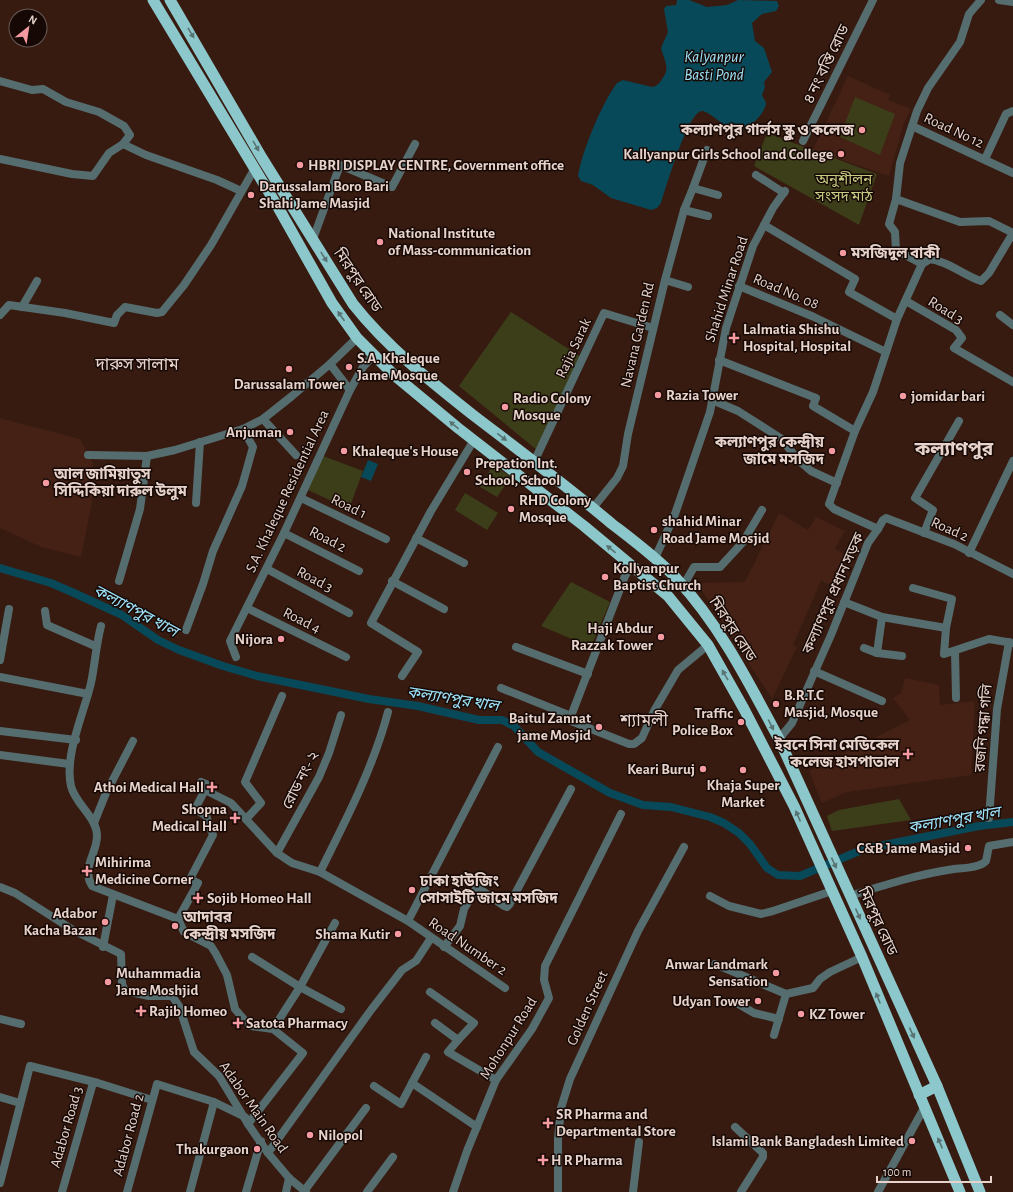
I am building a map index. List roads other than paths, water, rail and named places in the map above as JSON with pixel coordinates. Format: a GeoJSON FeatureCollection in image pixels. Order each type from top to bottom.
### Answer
{"type":"FeatureCollection","features":[{"type":"Feature","properties":{"kind":"highway","name":"মিরপুর রোড"},"geometry":{"type":"LineString","coordinates":[[153,0],[254,168],[332,303],[357,338],[394,375],[632,565],[668,596],[708,645],[744,709],[794,806],[862,957],[960,1192]]}},
{"type":"Feature","properties":{"kind":"highway","name":"মিরপুর রোড"},"geometry":{"type":"LineString","coordinates":[[170,0],[262,158],[353,304],[388,343],[447,394],[655,558],[700,605],[735,659],[778,739],[937,1086],[980,1192]]}},
{"type":"Feature","properties":{"kind":"highway"},"geometry":{"type":"LineString","coordinates":[[374,355],[388,343]]}},
{"type":"Feature","properties":{"kind":"highway"},"geometry":{"type":"LineString","coordinates":[[910,1073],[927,1064]]}},
{"type":"Feature","properties":{"kind":"highway"},"geometry":{"type":"LineString","coordinates":[[919,1095],[937,1086]]}},
{"type":"Feature","properties":{"kind":"street","name":"৪ নং বস্তি রোড"},"geometry":{"type":"LineString","coordinates":[[803,141],[873,0]]}},
{"type":"Feature","properties":{"kind":"street"},"geometry":{"type":"LineString","coordinates":[[896,199],[960,222],[989,221],[1013,233],[989,273],[981,281],[971,278],[950,264],[930,259],[922,264],[896,250],[895,232],[890,224],[896,199],[900,163],[921,100],[960,42],[969,14],[981,0]]}},
{"type":"Feature","properties":{"kind":"street"},"geometry":{"type":"LineString","coordinates":[[999,0],[1013,2]]}},
{"type":"Feature","properties":{"kind":"street"},"geometry":{"type":"LineString","coordinates":[[0,81],[32,90],[43,89],[66,102],[105,114],[124,126],[130,135],[123,144],[109,153],[93,176],[72,174],[0,159]]}},
{"type":"Feature","properties":{"kind":"street","name":"Road No 12"},"geometry":{"type":"LineString","coordinates":[[985,159],[1006,114],[1013,112]]}},
{"type":"Feature","properties":{"kind":"street","name":"Road No 12"},"geometry":{"type":"LineString","coordinates":[[912,126],[1013,173]]}},
{"type":"Feature","properties":{"kind":"street"},"geometry":{"type":"LineString","coordinates":[[123,144],[146,155],[217,180],[241,191]]}},
{"type":"Feature","properties":{"kind":"street"},"geometry":{"type":"LineString","coordinates":[[313,239],[340,165],[392,187],[415,144]]}},
{"type":"Feature","properties":{"kind":"street","name":"Navana Garden Rd"},"geometry":{"type":"LineString","coordinates":[[593,508],[617,478],[623,466],[626,455],[628,434],[665,280],[684,210],[707,150]]}},
{"type":"Feature","properties":{"kind":"street"},"geometry":{"type":"LineString","coordinates":[[0,315],[9,305],[114,323],[116,315],[125,307],[157,313],[162,312],[200,262],[254,168]]}},
{"type":"Feature","properties":{"kind":"street","name":"Shahid Minar Road"},"geometry":{"type":"LineString","coordinates":[[655,558],[676,514],[712,400],[726,328],[753,246],[764,225],[785,192],[756,175]]}},
{"type":"Feature","properties":{"kind":"street"},"geometry":{"type":"LineString","coordinates":[[693,188],[718,195]]}},
{"type":"Feature","properties":{"kind":"street"},"geometry":{"type":"LineString","coordinates":[[684,210],[708,216]]}},
{"type":"Feature","properties":{"kind":"street"},"geometry":{"type":"LineString","coordinates":[[764,225],[855,279],[849,292],[897,319]]}},
{"type":"Feature","properties":{"kind":"street","name":"কল্যাণপুর প্রধান সড়ক"},"geometry":{"type":"LineString","coordinates":[[778,739],[792,723],[831,634],[868,543],[878,529],[830,507],[830,504],[854,431],[872,392],[897,319],[922,264]]}},
{"type":"Feature","properties":{"kind":"street"},"geometry":{"type":"LineString","coordinates":[[665,280],[688,287]]}},
{"type":"Feature","properties":{"kind":"street"},"geometry":{"type":"LineString","coordinates":[[22,307],[36,281]]}},
{"type":"Feature","properties":{"kind":"street","name":"Road No. 08"},"geometry":{"type":"LineString","coordinates":[[739,286],[814,317],[886,352]]}},
{"type":"Feature","properties":{"kind":"street","name":"Road 3"},"geometry":{"type":"LineString","coordinates":[[906,301],[960,335],[962,338],[954,348],[1013,382]]}},
{"type":"Feature","properties":{"kind":"street","name":"Rajia Sarak"},"geometry":{"type":"LineString","coordinates":[[534,462],[604,313],[653,328]]}},
{"type":"Feature","properties":{"kind":"street"},"geometry":{"type":"LineString","coordinates":[[1000,315],[1013,325]]}},
{"type":"Feature","properties":{"kind":"street"},"geometry":{"type":"LineString","coordinates":[[88,455],[147,456],[243,430],[264,419],[330,364],[357,338]]}},
{"type":"Feature","properties":{"kind":"street","name":"S.A. Khaleque Residential Area"},"geometry":{"type":"LineString","coordinates":[[236,657],[230,641],[301,498],[350,390],[364,367],[374,355]]}},
{"type":"Feature","properties":{"kind":"street"},"geometry":{"type":"LineString","coordinates":[[719,360],[816,398],[813,406],[854,431]]}},
{"type":"Feature","properties":{"kind":"street"},"geometry":{"type":"LineString","coordinates":[[330,364],[350,390]]}},
{"type":"Feature","properties":{"kind":"street"},"geometry":{"type":"LineString","coordinates":[[712,400],[738,411],[782,439],[798,459],[811,471],[837,483]]}},
{"type":"Feature","properties":{"kind":"street"},"geometry":{"type":"LineString","coordinates":[[264,419],[296,455]]}},
{"type":"Feature","properties":{"kind":"street"},"geometry":{"type":"LineString","coordinates":[[924,533],[933,510],[915,498],[959,421]]}},
{"type":"Feature","properties":{"kind":"street"},"geometry":{"type":"LineString","coordinates":[[186,630],[203,584],[213,551],[242,486],[253,447],[243,430]]}},
{"type":"Feature","properties":{"kind":"street"},"geometry":{"type":"LineString","coordinates":[[402,676],[418,652],[371,623],[392,581],[431,511],[474,440]]}},
{"type":"Feature","properties":{"kind":"street"},"geometry":{"type":"LineString","coordinates":[[196,503],[200,442]]}},
{"type":"Feature","properties":{"kind":"street"},"geometry":{"type":"LineString","coordinates":[[119,581],[140,509],[147,456]]}},
{"type":"Feature","properties":{"kind":"street"},"geometry":{"type":"LineString","coordinates":[[969,553],[1013,461]]}},
{"type":"Feature","properties":{"kind":"street","name":"Road 1"},"geometry":{"type":"LineString","coordinates":[[301,498],[386,539]]}},
{"type":"Feature","properties":{"kind":"street"},"geometry":{"type":"LineString","coordinates":[[683,586],[694,567],[720,567],[742,542],[762,510]]}},
{"type":"Feature","properties":{"kind":"street","name":"Road 2"},"geometry":{"type":"LineString","coordinates":[[878,529],[886,518],[924,533],[1013,574]]}},
{"type":"Feature","properties":{"kind":"street","name":"Road 2"},"geometry":{"type":"LineString","coordinates":[[284,533],[359,570]]}},
{"type":"Feature","properties":{"kind":"street"},"geometry":{"type":"LineString","coordinates":[[416,538],[464,563]]}},
{"type":"Feature","properties":{"kind":"street"},"geometry":{"type":"LineString","coordinates":[[632,565],[623,582],[571,716],[572,721],[629,744],[638,742],[642,738],[654,711],[678,670],[708,645]]}},
{"type":"Feature","properties":{"kind":"street","name":"Road 3"},"geometry":{"type":"LineString","coordinates":[[267,569],[349,613]]}},
{"type":"Feature","properties":{"kind":"street"},"geometry":{"type":"LineString","coordinates":[[392,581],[444,609]]}},
{"type":"Feature","properties":{"kind":"street"},"geometry":{"type":"LineString","coordinates":[[913,588],[952,599],[946,628],[944,654],[989,640],[1011,642]]}},
{"type":"Feature","properties":{"kind":"street"},"geometry":{"type":"LineString","coordinates":[[844,602],[882,617],[946,628]]}},
{"type":"Feature","properties":{"kind":"street","name":"Road 4"},"geometry":{"type":"LineString","coordinates":[[247,608],[346,657]]}},
{"type":"Feature","properties":{"kind":"street"},"geometry":{"type":"LineString","coordinates":[[0,660],[9,609]]}},
{"type":"Feature","properties":{"kind":"street"},"geometry":{"type":"LineString","coordinates":[[45,611],[47,625],[95,646]]}},
{"type":"Feature","properties":{"kind":"street"},"geometry":{"type":"LineString","coordinates":[[877,653],[882,617]]}},
{"type":"Feature","properties":{"kind":"street"},"geometry":{"type":"LineString","coordinates":[[101,626],[95,646],[95,662],[88,694],[69,764],[71,787],[82,807],[94,823],[97,836],[89,864],[88,879],[92,886],[178,919],[184,932],[211,946],[227,975],[235,1009],[247,1023],[252,1026],[273,1030],[303,1053],[246,1120]]}},
{"type":"Feature","properties":{"kind":"street","name":"রজনি গন্ধা গলি"},"geometry":{"type":"LineString","coordinates":[[989,818],[997,709],[1011,642]]}},
{"type":"Feature","properties":{"kind":"street"},"geometry":{"type":"LineString","coordinates":[[516,647],[588,674]]}},
{"type":"Feature","properties":{"kind":"street"},"geometry":{"type":"LineString","coordinates":[[864,648],[877,653],[902,656]]}},
{"type":"Feature","properties":{"kind":"street"},"geometry":{"type":"LineString","coordinates":[[954,651],[956,698]]}},
{"type":"Feature","properties":{"kind":"street"},"geometry":{"type":"LineString","coordinates":[[814,671],[882,701]]}},
{"type":"Feature","properties":{"kind":"street"},"geometry":{"type":"LineString","coordinates":[[0,677],[88,694]]}},
{"type":"Feature","properties":{"kind":"street"},"geometry":{"type":"LineString","coordinates":[[501,688],[571,716]]}},
{"type":"Feature","properties":{"kind":"street"},"geometry":{"type":"LineString","coordinates":[[246,819],[261,803],[245,782],[282,696]]}},
{"type":"Feature","properties":{"kind":"street"},"geometry":{"type":"LineString","coordinates":[[320,872],[369,771],[380,742],[388,712]]}},
{"type":"Feature","properties":{"kind":"street","name":"রোড নং- ২"},"geometry":{"type":"LineString","coordinates":[[277,854],[320,777],[341,715]]}},
{"type":"Feature","properties":{"kind":"street"},"geometry":{"type":"LineString","coordinates":[[0,731],[76,740]]}},
{"type":"Feature","properties":{"kind":"street"},"geometry":{"type":"LineString","coordinates":[[94,823],[106,793],[133,741]]}},
{"type":"Feature","properties":{"kind":"street"},"geometry":{"type":"LineString","coordinates":[[408,921],[498,747]]}},
{"type":"Feature","properties":{"kind":"street"},"geometry":{"type":"LineString","coordinates":[[0,755],[69,764]]}},
{"type":"Feature","properties":{"kind":"street","name":"Road Number 2"},"geometry":{"type":"LineString","coordinates":[[178,919],[198,883],[190,879],[213,835],[206,816],[195,809],[203,786],[231,803],[277,854],[292,863],[320,872],[353,889],[408,921],[506,988]]}},
{"type":"Feature","properties":{"kind":"street"},"geometry":{"type":"LineString","coordinates":[[444,947],[460,926],[464,909],[477,887],[504,906],[507,907],[509,905],[571,789]]}},
{"type":"Feature","properties":{"kind":"street","name":"Mohonpur Road"},"geometry":{"type":"LineString","coordinates":[[453,1192],[496,1080],[532,1029],[549,998],[544,980],[545,966],[621,814]]}},
{"type":"Feature","properties":{"kind":"street"},"geometry":{"type":"LineString","coordinates":[[850,896],[905,879],[942,870],[977,866],[986,860],[989,846],[1013,842]]}},
{"type":"Feature","properties":{"kind":"street","name":"Golden Street"},"geometry":{"type":"LineString","coordinates":[[558,1192],[558,1139],[561,1108],[570,1079],[638,931],[684,848]]}},
{"type":"Feature","properties":{"kind":"street","name":"Adabor Main Road"},"geometry":{"type":"LineString","coordinates":[[0,887],[15,893],[103,947],[121,954],[122,984],[125,991],[149,996],[172,996],[176,1001],[194,1052],[219,1076],[268,1153],[289,1178],[305,1191]]}},
{"type":"Feature","properties":{"kind":"street"},"geometry":{"type":"LineString","coordinates":[[710,896],[729,906],[760,914],[773,911],[830,887]]}},
{"type":"Feature","properties":{"kind":"street"},"geometry":{"type":"LineString","coordinates":[[103,947],[113,894]]}},
{"type":"Feature","properties":{"kind":"street"},"geometry":{"type":"LineString","coordinates":[[273,1030],[300,987],[335,923]]}},
{"type":"Feature","properties":{"kind":"street"},"geometry":{"type":"LineString","coordinates":[[268,1153],[371,1010],[402,970],[416,961],[431,938]]}},
{"type":"Feature","properties":{"kind":"street"},"geometry":{"type":"LineString","coordinates":[[252,957],[300,987],[341,1009]]}},
{"type":"Feature","properties":{"kind":"street"},"geometry":{"type":"LineString","coordinates":[[714,964],[786,994],[813,988],[820,979],[830,972],[862,957]]}},
{"type":"Feature","properties":{"kind":"street"},"geometry":{"type":"LineString","coordinates":[[430,992],[474,1023],[448,1052],[496,1080]]}},
{"type":"Feature","properties":{"kind":"street"},"geometry":{"type":"LineString","coordinates":[[774,1035],[786,994]]}},
{"type":"Feature","properties":{"kind":"street"},"geometry":{"type":"LineString","coordinates":[[734,1002],[754,1013],[779,1019]]}},
{"type":"Feature","properties":{"kind":"street"},"geometry":{"type":"LineString","coordinates":[[0,1020],[21,1024]]}},
{"type":"Feature","properties":{"kind":"street"},"geometry":{"type":"LineString","coordinates":[[435,1023],[458,1040]]}},
{"type":"Feature","properties":{"kind":"street"},"geometry":{"type":"LineString","coordinates":[[374,1086],[401,1104],[426,1057]]}},
{"type":"Feature","properties":{"kind":"street"},"geometry":{"type":"LineString","coordinates":[[0,1182],[30,1066],[93,1083]]}},
{"type":"Feature","properties":{"kind":"street","name":"Adabor Road 3"},"geometry":{"type":"LineString","coordinates":[[62,1192],[93,1083],[152,1100]]}},
{"type":"Feature","properties":{"kind":"street"},"geometry":{"type":"LineString","coordinates":[[412,1083],[477,1127]]}},
{"type":"Feature","properties":{"kind":"street","name":"Adabor Road 2"},"geometry":{"type":"LineString","coordinates":[[128,1192],[157,1084],[214,1102],[246,1120]]}},
{"type":"Feature","properties":{"kind":"street"},"geometry":{"type":"LineString","coordinates":[[0,1097],[20,1103]]}},
{"type":"Feature","properties":{"kind":"street"},"geometry":{"type":"LineString","coordinates":[[190,1192],[214,1102]]}},
{"type":"Feature","properties":{"kind":"street"},"geometry":{"type":"LineString","coordinates":[[305,1191],[366,1108]]}},
{"type":"Feature","properties":{"kind":"street"},"geometry":{"type":"LineString","coordinates":[[878,1192],[924,1108]]}},
{"type":"Feature","properties":{"kind":"street"},"geometry":{"type":"LineString","coordinates":[[735,1126],[762,1154],[763,1157],[740,1192]]}},
{"type":"Feature","properties":{"kind":"street"},"geometry":{"type":"LineString","coordinates":[[246,1192],[261,1141]]}},
{"type":"Feature","properties":{"kind":"street"},"geometry":{"type":"LineString","coordinates":[[633,1192],[639,1142]]}},
{"type":"Feature","properties":{"kind":"street"},"geometry":{"type":"LineString","coordinates":[[367,1192],[393,1156]]}},
{"type":"Feature","properties":{"kind":"street"},"geometry":{"type":"LineString","coordinates":[[286,1192],[289,1178]]}},
{"type":"Feature","properties":{"kind":"water","name":"Kalyanpur Basti Pond"},"geometry":{"type":"Polygon","coordinates":[[[677,0],[689,0],[707,7],[727,5],[738,0],[777,1],[779,6],[776,11],[762,14],[752,23],[755,41],[764,48],[772,72],[764,82],[765,87],[762,95],[766,104],[764,109],[758,118],[744,129],[734,131],[705,112],[702,111],[696,114],[690,123],[678,151],[661,203],[657,208],[651,210],[611,198],[593,185],[581,181],[578,176],[593,128],[605,102],[617,83],[623,80],[652,87],[658,84],[665,75],[666,64],[661,48],[668,32],[664,9],[666,6],[676,5],[677,0]]]}},
{"type":"Feature","properties":{"kind":"water"},"geometry":{"type":"Polygon","coordinates":[[[368,460],[378,464],[371,481],[361,477],[368,460]]]}},
{"type":"Feature","properties":{"kind":"waterway","name":"কল্যাণপুর খাল"},"geometry":{"type":"LineString","coordinates":[[0,568],[51,583],[74,593],[122,615],[158,640],[179,650],[223,666],[257,676],[369,699],[418,706],[479,720],[502,720],[514,726],[538,752],[610,793],[643,805],[671,807],[710,817],[724,823],[739,833],[750,844],[767,868],[778,875],[800,876],[864,849],[979,826],[1013,822]]}},
{"type":"Feature","properties":{"kind":"place","name":"কল্যাণপুর গার্লস স্কুল ও কলেজ"},"geometry":{"type":"Point","coordinates":[862,130]}},
{"type":"Feature","properties":{"kind":"place","name":"Kallyanpur Girls School and College"},"geometry":{"type":"Point","coordinates":[841,154]}},
{"type":"Feature","properties":{"kind":"place","name":"HBRI DISPLAY CENTRE, Government office"},"geometry":{"type":"Point","coordinates":[300,165]}},
{"type":"Feature","properties":{"kind":"place","name":"Darussalam Boro Bari Shahi Jame Masjid"},"geometry":{"type":"Point","coordinates":[251,195]}},
{"type":"Feature","properties":{"kind":"place","name":"National Institute of Mass-communication"},"geometry":{"type":"Point","coordinates":[380,242]}},
{"type":"Feature","properties":{"kind":"place","name":"মসজিদুল বাকী"},"geometry":{"type":"Point","coordinates":[843,253]}},
{"type":"Feature","properties":{"kind":"place","name":"Lalmatia Shishu Hospital, Hospital"},"geometry":{"type":"Point","coordinates":[734,338]}},
{"type":"Feature","properties":{"kind":"place","name":"S.A. Khaleque Jame Mosque"},"geometry":{"type":"Point","coordinates":[349,367]}},
{"type":"Feature","properties":{"kind":"place","name":"Darussalam Tower"},"geometry":{"type":"Point","coordinates":[289,369]}},
{"type":"Feature","properties":{"kind":"place","name":"Razia Tower"},"geometry":{"type":"Point","coordinates":[658,395]}},
{"type":"Feature","properties":{"kind":"place","name":"jomidar bari"},"geometry":{"type":"Point","coordinates":[903,396]}},
{"type":"Feature","properties":{"kind":"place","name":"Radio Colony Mosque"},"geometry":{"type":"Point","coordinates":[505,407]}},
{"type":"Feature","properties":{"kind":"place","name":"Anjuman"},"geometry":{"type":"Point","coordinates":[290,432]}},
{"type":"Feature","properties":{"kind":"place","name":"Khaleque's House"},"geometry":{"type":"Point","coordinates":[344,451]}},
{"type":"Feature","properties":{"kind":"place","name":"কল্যাণপুর কেন্দ্রীয় জামে মসজিদ"},"geometry":{"type":"Point","coordinates":[832,451]}},
{"type":"Feature","properties":{"kind":"place","name":"Prepation Int. School, School"},"geometry":{"type":"Point","coordinates":[467,472]}},
{"type":"Feature","properties":{"kind":"place","name":"আল জামিয়াতুস সিদ্দিকিয়া দারুল উলুম"},"geometry":{"type":"Point","coordinates":[46,483]}},
{"type":"Feature","properties":{"kind":"place","name":"RHD Colony Mosque"},"geometry":{"type":"Point","coordinates":[511,509]}},
{"type":"Feature","properties":{"kind":"place","name":"shahid Minar Road Jame Mosjid"},"geometry":{"type":"Point","coordinates":[654,530]}},
{"type":"Feature","properties":{"kind":"place","name":"Kollyanpur Baptist Church"},"geometry":{"type":"Point","coordinates":[605,577]}},
{"type":"Feature","properties":{"kind":"place","name":"Haji Abdur Razzak Tower"},"geometry":{"type":"Point","coordinates":[661,637]}},
{"type":"Feature","properties":{"kind":"place","name":"Nijora"},"geometry":{"type":"Point","coordinates":[281,639]}},
{"type":"Feature","properties":{"kind":"place","name":"B.R.T.C Masjid, Mosque"},"geometry":{"type":"Point","coordinates":[776,704]}},
{"type":"Feature","properties":{"kind":"place","name":"Traffic Police Box"},"geometry":{"type":"Point","coordinates":[741,722]}},
{"type":"Feature","properties":{"kind":"place","name":"Baitul Zannat jame Mosjid"},"geometry":{"type":"Point","coordinates":[599,727]}},
{"type":"Feature","properties":{"kind":"place","name":"ইবনে সিনা মেডিকেল কলেজ হাসপাতাল"},"geometry":{"type":"Point","coordinates":[908,754]}},
{"type":"Feature","properties":{"kind":"place","name":"Keari Buruj"},"geometry":{"type":"Point","coordinates":[703,769]}},
{"type":"Feature","properties":{"kind":"place","name":"Khaja Super Market"},"geometry":{"type":"Point","coordinates":[743,770]}},
{"type":"Feature","properties":{"kind":"place","name":"Athoi Medical Hall"},"geometry":{"type":"Point","coordinates":[212,787]}},
{"type":"Feature","properties":{"kind":"place","name":"Shopna Medical Hall"},"geometry":{"type":"Point","coordinates":[235,818]}},
{"type":"Feature","properties":{"kind":"place","name":"C&B Jame Masjid"},"geometry":{"type":"Point","coordinates":[968,848]}},
{"type":"Feature","properties":{"kind":"place","name":"Mihirima Medicine Corner"},"geometry":{"type":"Point","coordinates":[87,871]}},
{"type":"Feature","properties":{"kind":"place","name":"ঢাকা হাউজিং সোসাইটি জামে মসজিদ"},"geometry":{"type":"Point","coordinates":[412,890]}},
{"type":"Feature","properties":{"kind":"place","name":"Sojib Homeo Hall"},"geometry":{"type":"Point","coordinates":[198,898]}},
{"type":"Feature","properties":{"kind":"place","name":"Adabor Kacha Bazar"},"geometry":{"type":"Point","coordinates":[105,922]}},
{"type":"Feature","properties":{"kind":"place","name":"আদাবর কেন্দ্রীয় মসজিদ"},"geometry":{"type":"Point","coordinates":[175,926]}},
{"type":"Feature","properties":{"kind":"place","name":"Shama Kutir"},"geometry":{"type":"Point","coordinates":[398,934]}},
{"type":"Feature","properties":{"kind":"place","name":"Anwar Landmark Sensation"},"geometry":{"type":"Point","coordinates":[776,973]}},
{"type":"Feature","properties":{"kind":"place","name":"Muhammadia Jame Moshjid"},"geometry":{"type":"Point","coordinates":[108,982]}},
{"type":"Feature","properties":{"kind":"place","name":"Udyan Tower"},"geometry":{"type":"Point","coordinates":[758,1001]}},
{"type":"Feature","properties":{"kind":"place","name":"Rajib Homeo"},"geometry":{"type":"Point","coordinates":[141,1011]}},
{"type":"Feature","properties":{"kind":"place","name":"KZ Tower"},"geometry":{"type":"Point","coordinates":[801,1014]}},
{"type":"Feature","properties":{"kind":"place","name":"Satota Pharmacy"},"geometry":{"type":"Point","coordinates":[238,1023]}},
{"type":"Feature","properties":{"kind":"place","name":"SR Pharma and Departmental Store"},"geometry":{"type":"Point","coordinates":[548,1123]}},
{"type":"Feature","properties":{"kind":"place","name":"Nilopol"},"geometry":{"type":"Point","coordinates":[310,1135]}},
{"type":"Feature","properties":{"kind":"place","name":"Islami Bank Bangladesh Limited"},"geometry":{"type":"Point","coordinates":[912,1141]}},
{"type":"Feature","properties":{"kind":"place","name":"Thakurgaon"},"geometry":{"type":"Point","coordinates":[257,1149]}},
{"type":"Feature","properties":{"kind":"place","name":"H R Pharma"},"geometry":{"type":"Point","coordinates":[543,1160]}},
{"type":"Feature","properties":{"kind":"district","name":"দারুস সালাম"},"geometry":{"type":"Point","coordinates":[137,364]}},
{"type":"Feature","properties":{"kind":"district","name":"কল্যাণপুর"},"geometry":{"type":"Point","coordinates":[954,448]}},
{"type":"Feature","properties":{"kind":"district","name":"শ্যামলী"},"geometry":{"type":"Point","coordinates":[644,720]}},
{"type":"Feature","properties":{"kind":"park label","name":"অনুশীলন সংসদ মাঠ"},"geometry":{"type":"Point","coordinates":[844,188]}}]}
